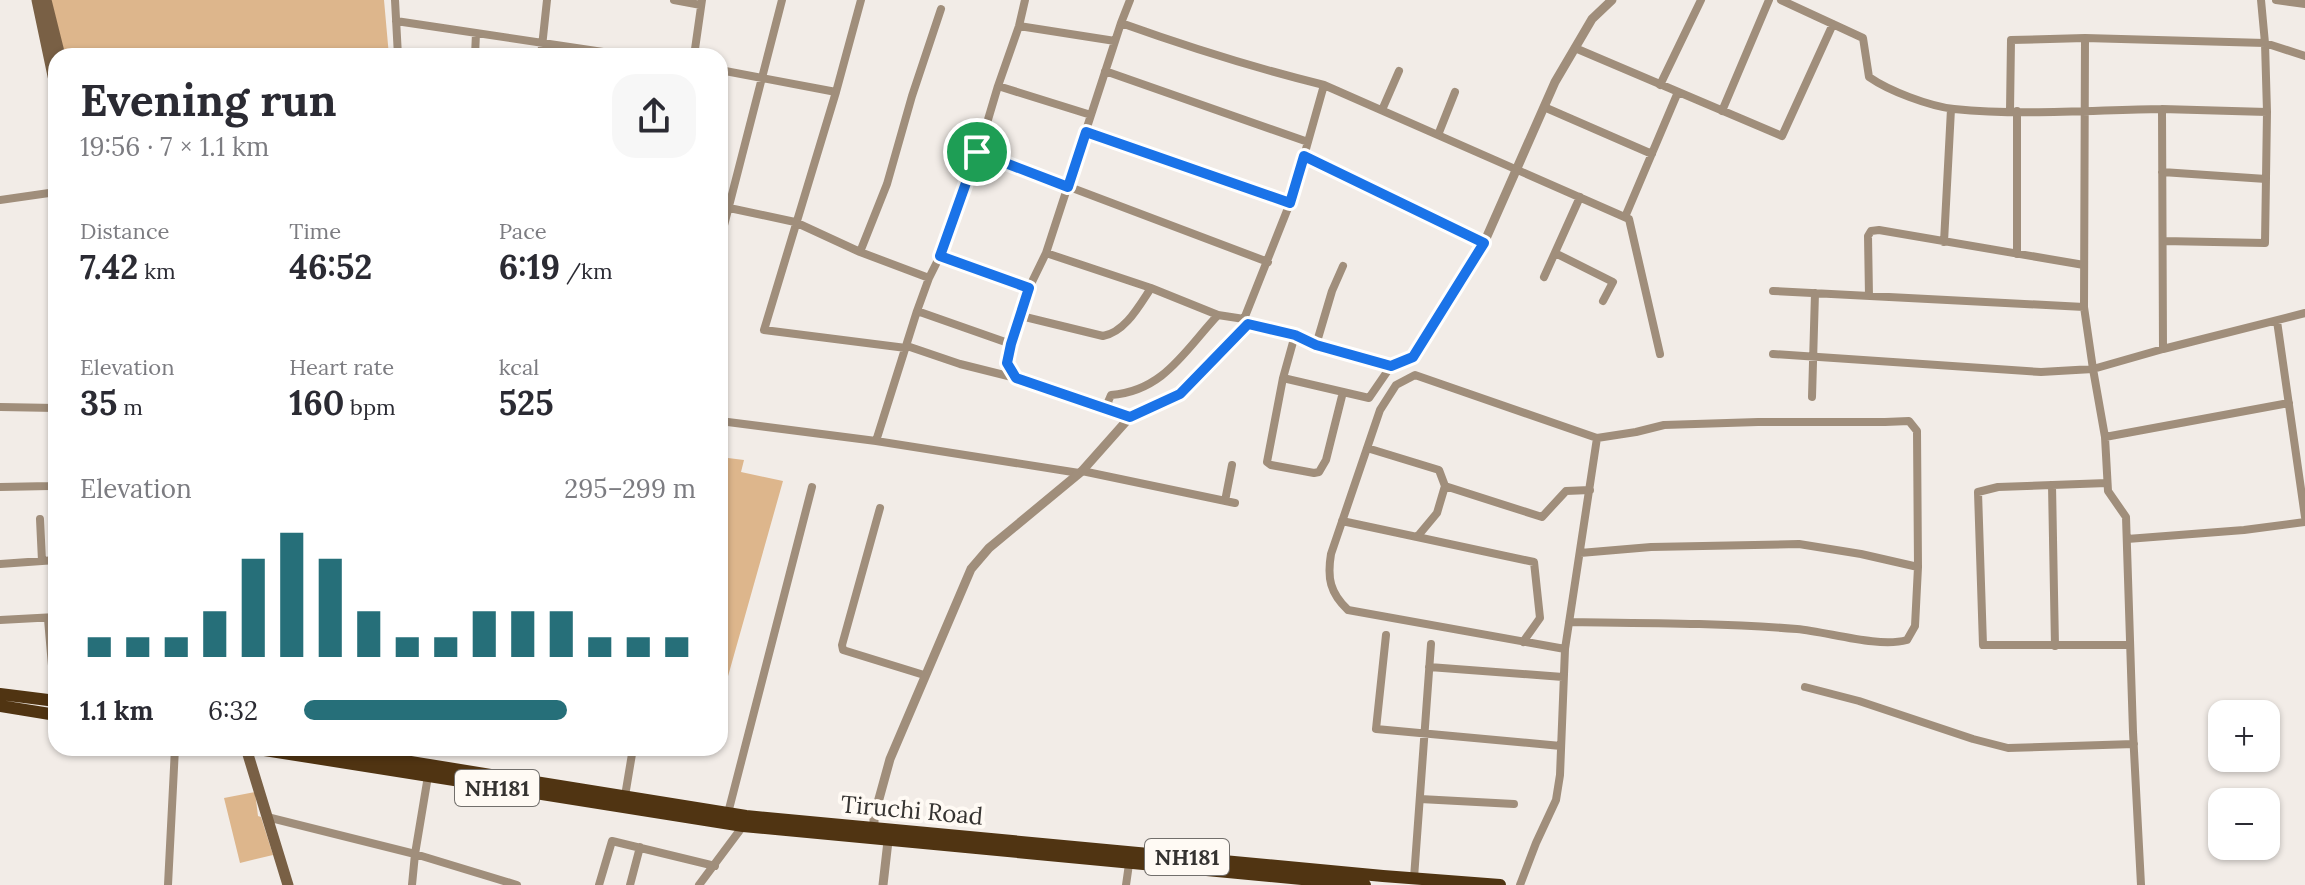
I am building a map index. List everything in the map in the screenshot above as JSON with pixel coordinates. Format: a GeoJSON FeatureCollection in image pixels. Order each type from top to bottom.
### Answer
{"type":"FeatureCollection","features":[{"type":"Feature","properties":{"kind":"highway"},"geometry":{"type":"LineString","coordinates":[[0,694],[48,700]]}},
{"type":"Feature","properties":{"kind":"highway"},"geometry":{"type":"LineString","coordinates":[[0,706],[48,714]]}},
{"type":"Feature","properties":{"kind":"highway","name":"Tiruchi Road"},"geometry":{"type":"LineString","coordinates":[[300,756],[428,776],[625,796],[728,813],[874,829],[1500,885]]}},
{"type":"Feature","properties":{"kind":"highway","name":"Tiruchi Road"},"geometry":{"type":"LineString","coordinates":[[382,756],[743,826],[1365,885]]}},
{"type":"Feature","properties":{"kind":"main road"},"geometry":{"type":"LineString","coordinates":[[37,0],[48,52]]}},
{"type":"Feature","properties":{"kind":"main road"},"geometry":{"type":"LineString","coordinates":[[46,0],[58,48]]}},
{"type":"Feature","properties":{"kind":"main road"},"geometry":{"type":"LineString","coordinates":[[251,756],[288,885]]}},
{"type":"Feature","properties":{"kind":"street"},"geometry":{"type":"LineString","coordinates":[[395,0],[398,48]]}},
{"type":"Feature","properties":{"kind":"street"},"geometry":{"type":"LineString","coordinates":[[542,48],[547,0]]}},
{"type":"Feature","properties":{"kind":"street"},"geometry":{"type":"LineString","coordinates":[[674,0],[701,2],[695,48]]}},
{"type":"Feature","properties":{"kind":"street"},"geometry":{"type":"LineString","coordinates":[[728,193],[763,77],[782,0]]}},
{"type":"Feature","properties":{"kind":"street"},"geometry":{"type":"LineString","coordinates":[[861,0],[764,330],[907,347],[1016,378],[1130,417]]}},
{"type":"Feature","properties":{"kind":"street"},"geometry":{"type":"LineString","coordinates":[[876,441],[917,311],[977,152],[1025,0]]}},
{"type":"Feature","properties":{"kind":"street"},"geometry":{"type":"LineString","coordinates":[[1016,378],[1007,363],[1011,344],[1029,288],[1046,253],[1130,0]]}},
{"type":"Feature","properties":{"kind":"street"},"geometry":{"type":"LineString","coordinates":[[1283,378],[1369,398],[1391,366],[1413,357],[1484,243],[1555,82],[1592,19],[1612,0]]}},
{"type":"Feature","properties":{"kind":"street"},"geometry":{"type":"LineString","coordinates":[[1660,85],[1701,0]]}},
{"type":"Feature","properties":{"kind":"street"},"geometry":{"type":"LineString","coordinates":[[1722,111],[1769,0]]}},
{"type":"Feature","properties":{"kind":"street"},"geometry":{"type":"LineString","coordinates":[[1781,0],[1863,38],[1869,77],[1886,89],[1951,109],[2267,112]]}},
{"type":"Feature","properties":{"kind":"street"},"geometry":{"type":"LineString","coordinates":[[2163,241],[2265,243],[2267,112],[2261,0]]}},
{"type":"Feature","properties":{"kind":"street"},"geometry":{"type":"LineString","coordinates":[[2276,0],[2305,4]]}},
{"type":"Feature","properties":{"kind":"street"},"geometry":{"type":"LineString","coordinates":[[860,252],[887,184],[941,9]]}},
{"type":"Feature","properties":{"kind":"street"},"geometry":{"type":"LineString","coordinates":[[396,21],[576,48]]}},
{"type":"Feature","properties":{"kind":"street"},"geometry":{"type":"LineString","coordinates":[[1121,23],[1214,55],[1324,85],[1629,219],[1660,354]]}},
{"type":"Feature","properties":{"kind":"street"},"geometry":{"type":"LineString","coordinates":[[1575,48],[1782,136],[1833,24]]}},
{"type":"Feature","properties":{"kind":"street"},"geometry":{"type":"LineString","coordinates":[[1019,26],[1115,41]]}},
{"type":"Feature","properties":{"kind":"street"},"geometry":{"type":"LineString","coordinates":[[475,48],[476,33]]}},
{"type":"Feature","properties":{"kind":"street"},"geometry":{"type":"LineString","coordinates":[[2085,38],[2084,307],[2105,437],[2108,491],[2126,517],[2141,885]]}},
{"type":"Feature","properties":{"kind":"street"},"geometry":{"type":"LineString","coordinates":[[2017,254],[2011,40],[2085,38],[2265,43],[2305,56]]}},
{"type":"Feature","properties":{"kind":"street"},"geometry":{"type":"LineString","coordinates":[[728,71],[836,92]]}},
{"type":"Feature","properties":{"kind":"street"},"geometry":{"type":"LineString","coordinates":[[1105,71],[1308,142]]}},
{"type":"Feature","properties":{"kind":"street"},"geometry":{"type":"LineString","coordinates":[[1382,110],[1399,71]]}},
{"type":"Feature","properties":{"kind":"street"},"geometry":{"type":"LineString","coordinates":[[1046,253],[1151,288],[1218,315],[1244,319],[1290,203],[1324,85]]}},
{"type":"Feature","properties":{"kind":"street"},"geometry":{"type":"LineString","coordinates":[[998,86],[1091,115]]}},
{"type":"Feature","properties":{"kind":"street"},"geometry":{"type":"LineString","coordinates":[[1438,135],[1455,92]]}},
{"type":"Feature","properties":{"kind":"street"},"geometry":{"type":"LineString","coordinates":[[1625,217],[1678,92]]}},
{"type":"Feature","properties":{"kind":"street"},"geometry":{"type":"LineString","coordinates":[[1544,107],[1652,154]]}},
{"type":"Feature","properties":{"kind":"street"},"geometry":{"type":"LineString","coordinates":[[1944,242],[1951,109]]}},
{"type":"Feature","properties":{"kind":"street"},"geometry":{"type":"LineString","coordinates":[[2162,109],[2163,349]]}},
{"type":"Feature","properties":{"kind":"street"},"geometry":{"type":"LineString","coordinates":[[1086,132],[1290,203]]}},
{"type":"Feature","properties":{"kind":"street"},"geometry":{"type":"LineString","coordinates":[[977,152],[1268,262]]}},
{"type":"Feature","properties":{"kind":"street"},"geometry":{"type":"LineString","coordinates":[[1304,156],[1484,243]]}},
{"type":"Feature","properties":{"kind":"street"},"geometry":{"type":"LineString","coordinates":[[2162,172],[2266,179]]}},
{"type":"Feature","properties":{"kind":"street"},"geometry":{"type":"LineString","coordinates":[[0,200],[48,193]]}},
{"type":"Feature","properties":{"kind":"street"},"geometry":{"type":"LineString","coordinates":[[1544,277],[1580,197]]}},
{"type":"Feature","properties":{"kind":"street"},"geometry":{"type":"LineString","coordinates":[[728,207],[795,222],[860,252],[929,278]]}},
{"type":"Feature","properties":{"kind":"street"},"geometry":{"type":"LineString","coordinates":[[1869,296],[1868,236],[1871,231],[2084,265]]}},
{"type":"Feature","properties":{"kind":"street"},"geometry":{"type":"LineString","coordinates":[[1555,253],[1613,282],[1603,301]]}},
{"type":"Feature","properties":{"kind":"street"},"geometry":{"type":"LineString","coordinates":[[940,256],[1029,288]]}},
{"type":"Feature","properties":{"kind":"street"},"geometry":{"type":"LineString","coordinates":[[1316,345],[1343,266]]}},
{"type":"Feature","properties":{"kind":"street"},"geometry":{"type":"LineString","coordinates":[[1021,316],[1103,336],[1111,335],[1125,323],[1151,288]]}},
{"type":"Feature","properties":{"kind":"street"},"geometry":{"type":"LineString","coordinates":[[1773,291],[2084,307]]}},
{"type":"Feature","properties":{"kind":"street"},"geometry":{"type":"LineString","coordinates":[[1812,397],[1815,293]]}},
{"type":"Feature","properties":{"kind":"street"},"geometry":{"type":"LineString","coordinates":[[917,311],[1011,344]]}},
{"type":"Feature","properties":{"kind":"street"},"geometry":{"type":"LineString","coordinates":[[1773,354],[2041,372],[2093,369],[2305,313]]}},
{"type":"Feature","properties":{"kind":"street"},"geometry":{"type":"LineString","coordinates":[[1111,410],[1108,402],[1111,395],[1137,390],[1160,378],[1218,315]]}},
{"type":"Feature","properties":{"kind":"street"},"geometry":{"type":"LineString","coordinates":[[2127,539],[2244,530],[2305,520],[2277,321]]}},
{"type":"Feature","properties":{"kind":"street"},"geometry":{"type":"LineString","coordinates":[[874,829],[874,817],[890,759],[971,569],[989,548],[1080,472],[1130,417],[1180,394],[1248,324],[1295,335],[1316,345],[1391,366]]}},
{"type":"Feature","properties":{"kind":"street"},"geometry":{"type":"LineString","coordinates":[[1295,335],[1283,378],[1267,462],[1319,472],[1326,460],[1343,392]]}},
{"type":"Feature","properties":{"kind":"street"},"geometry":{"type":"LineString","coordinates":[[1565,649],[1348,610],[1333,592],[1328,572],[1331,554],[1380,410],[1396,385],[1415,375],[1597,438],[1664,425],[1909,421],[1917,431],[1918,567],[1915,626],[1907,640],[1893,644],[1815,631],[1730,624],[1569,622]]}},
{"type":"Feature","properties":{"kind":"street"},"geometry":{"type":"LineString","coordinates":[[2105,437],[2289,403]]}},
{"type":"Feature","properties":{"kind":"street"},"geometry":{"type":"LineString","coordinates":[[0,407],[48,408]]}},
{"type":"Feature","properties":{"kind":"street"},"geometry":{"type":"LineString","coordinates":[[728,422],[1080,472],[1235,503]]}},
{"type":"Feature","properties":{"kind":"street"},"geometry":{"type":"LineString","coordinates":[[1520,885],[1556,800],[1560,775],[1565,649],[1597,438]]}},
{"type":"Feature","properties":{"kind":"street"},"geometry":{"type":"LineString","coordinates":[[1367,448],[1439,470],[1445,486],[1437,513],[1417,537]]}},
{"type":"Feature","properties":{"kind":"street"},"geometry":{"type":"LineString","coordinates":[[1225,501],[1232,465]]}},
{"type":"Feature","properties":{"kind":"street"},"geometry":{"type":"LineString","coordinates":[[2107,483],[1998,487],[1978,492],[1983,645],[2130,645]]}},
{"type":"Feature","properties":{"kind":"street"},"geometry":{"type":"LineString","coordinates":[[2052,485],[2055,646]]}},
{"type":"Feature","properties":{"kind":"street"},"geometry":{"type":"LineString","coordinates":[[0,487],[48,486]]}},
{"type":"Feature","properties":{"kind":"street"},"geometry":{"type":"LineString","coordinates":[[1445,486],[1542,517],[1566,491],[1590,490]]}},
{"type":"Feature","properties":{"kind":"street"},"geometry":{"type":"LineString","coordinates":[[728,813],[812,487]]}},
{"type":"Feature","properties":{"kind":"street"},"geometry":{"type":"LineString","coordinates":[[880,508],[843,650],[924,675]]}},
{"type":"Feature","properties":{"kind":"street"},"geometry":{"type":"LineString","coordinates":[[40,519],[42,561]]}},
{"type":"Feature","properties":{"kind":"street"},"geometry":{"type":"LineString","coordinates":[[1342,521],[1534,562],[1540,618],[1523,642]]}},
{"type":"Feature","properties":{"kind":"street"},"geometry":{"type":"LineString","coordinates":[[1580,553],[1651,547],[1799,544],[1918,567]]}},
{"type":"Feature","properties":{"kind":"street"},"geometry":{"type":"LineString","coordinates":[[0,564],[48,561]]}},
{"type":"Feature","properties":{"kind":"street"},"geometry":{"type":"LineString","coordinates":[[0,620],[48,618]]}},
{"type":"Feature","properties":{"kind":"street"},"geometry":{"type":"LineString","coordinates":[[1386,635],[1376,729],[1561,746]]}},
{"type":"Feature","properties":{"kind":"street"},"geometry":{"type":"LineString","coordinates":[[1414,878],[1431,644]]}},
{"type":"Feature","properties":{"kind":"street"},"geometry":{"type":"LineString","coordinates":[[1429,667],[1563,677]]}},
{"type":"Feature","properties":{"kind":"street"},"geometry":{"type":"LineString","coordinates":[[1805,687],[2008,748],[2134,744]]}},
{"type":"Feature","properties":{"kind":"street"},"geometry":{"type":"LineString","coordinates":[[168,885],[175,756]]}},
{"type":"Feature","properties":{"kind":"street"},"geometry":{"type":"LineString","coordinates":[[625,796],[632,756]]}},
{"type":"Feature","properties":{"kind":"street"},"geometry":{"type":"LineString","coordinates":[[412,885],[428,776]]}},
{"type":"Feature","properties":{"kind":"street"},"geometry":{"type":"LineString","coordinates":[[1420,799],[1514,804]]}},
{"type":"Feature","properties":{"kind":"street"},"geometry":{"type":"LineString","coordinates":[[267,817],[415,854],[511,884]]}},
{"type":"Feature","properties":{"kind":"street"},"geometry":{"type":"LineString","coordinates":[[699,885],[743,826]]}},
{"type":"Feature","properties":{"kind":"street"},"geometry":{"type":"LineString","coordinates":[[599,885],[612,841],[715,866]]}},
{"type":"Feature","properties":{"kind":"street"},"geometry":{"type":"LineString","coordinates":[[883,885],[888,841]]}},
{"type":"Feature","properties":{"kind":"street"},"geometry":{"type":"LineString","coordinates":[[630,885],[640,847]]}},
{"type":"Feature","properties":{"kind":"street"},"geometry":{"type":"LineString","coordinates":[[1126,885],[1129,864]]}},
{"type":"Feature","properties":{"kind":"shaded area"},"geometry":{"type":"Polygon","coordinates":[[[51,0],[384,0],[388,48],[63,48],[51,0]]]}},
{"type":"Feature","properties":{"kind":"shaded area"},"geometry":{"type":"Polygon","coordinates":[[[728,458],[744,460],[741,472],[783,481],[728,676],[728,458]]]}},
{"type":"Feature","properties":{"kind":"shaded area"},"geometry":{"type":"Polygon","coordinates":[[[255,792],[258,816],[261,817],[273,855],[240,863],[224,798],[255,792]]]}},
{"type":"Feature","properties":{"kind":"route"},"geometry":{"type":"LineString","coordinates":[[1086,132],[1290,203],[1304,156],[1484,243],[1413,357],[1391,366],[1316,345],[1295,335],[1248,324],[1180,394],[1130,417],[1016,378],[1007,363],[1029,288],[940,256],[977,152],[1068,187],[1086,132]]}}]}
